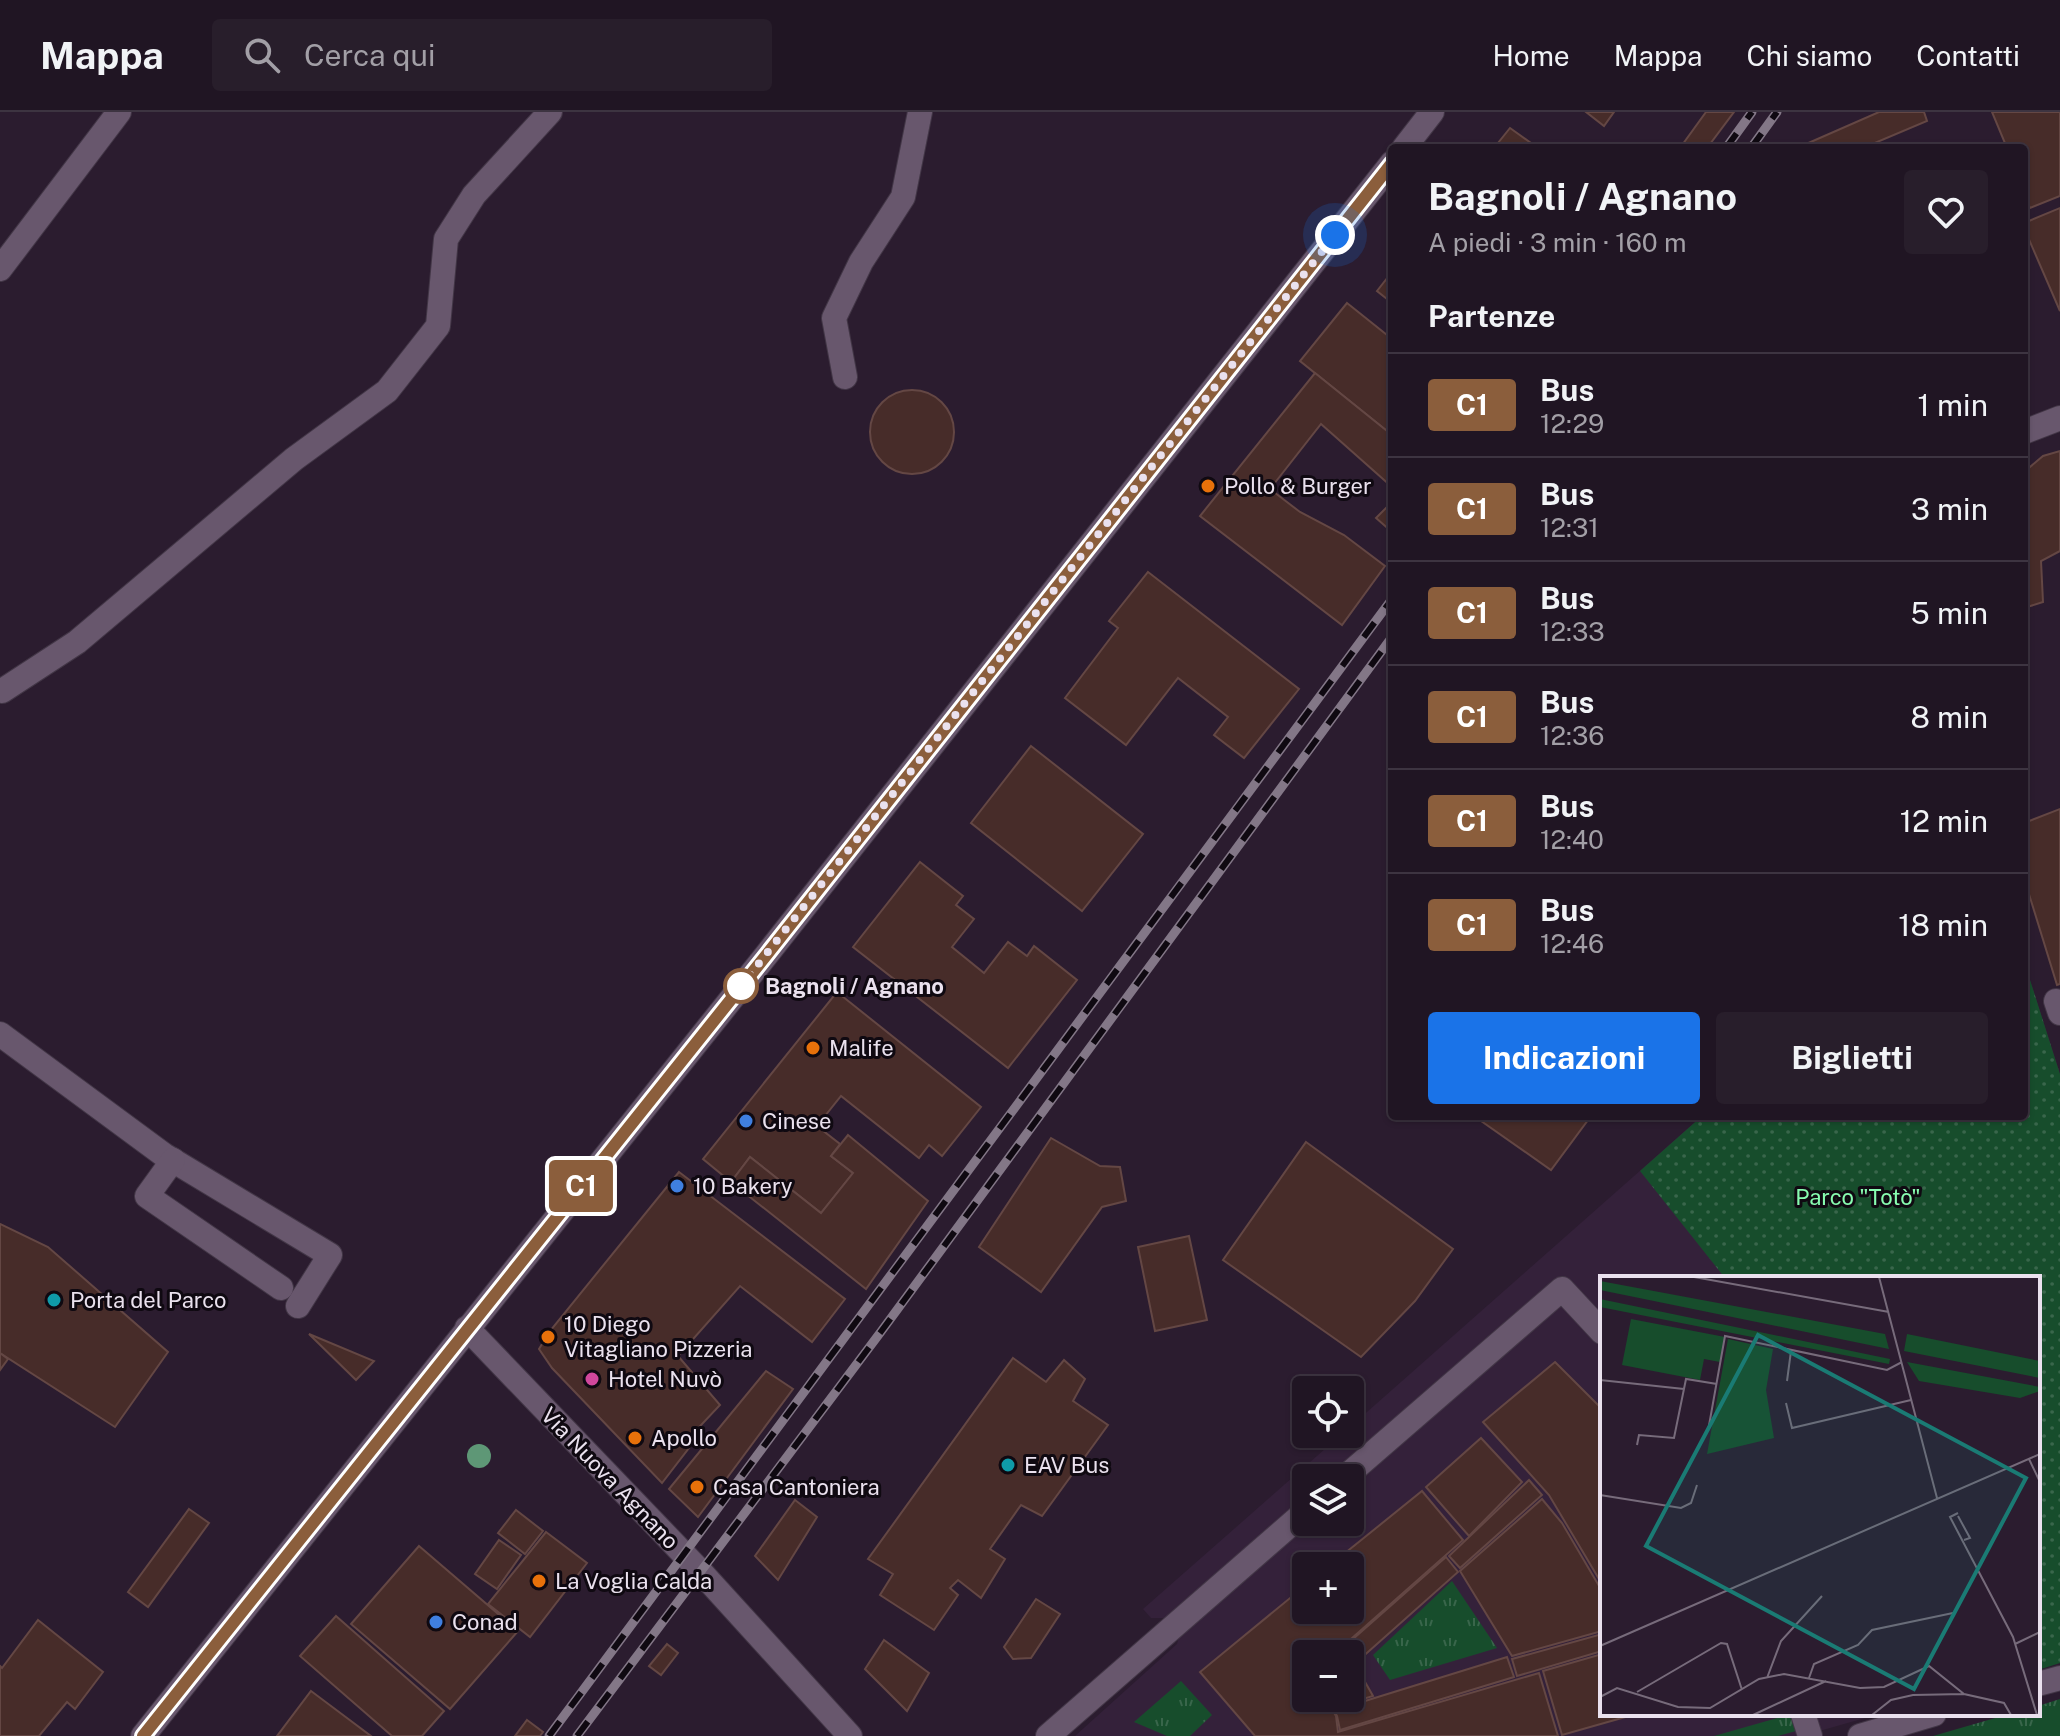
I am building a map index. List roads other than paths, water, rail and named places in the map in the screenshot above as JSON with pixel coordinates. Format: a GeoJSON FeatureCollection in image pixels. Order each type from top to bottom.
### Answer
{"type":"FeatureCollection","features":[{"type":"Feature","properties":{"kind":"street"},"geometry":{"type":"LineString","coordinates":[[0,269],[119,112]]}},
{"type":"Feature","properties":{"kind":"street"},"geometry":{"type":"LineString","coordinates":[[2,691],[77,642],[294,459],[387,391],[438,326],[446,239],[474,195],[550,112]]}},
{"type":"Feature","properties":{"kind":"street"},"geometry":{"type":"LineString","coordinates":[[845,377],[834,318],[861,262],[903,197],[920,112]]}},
{"type":"Feature","properties":{"kind":"street"},"geometry":{"type":"LineString","coordinates":[[1407,144],[1432,112]]}},
{"type":"Feature","properties":{"kind":"street"},"geometry":{"type":"LineString","coordinates":[[143,1736],[404,1412],[467,1328],[777,942],[1388,168]]}},
{"type":"Feature","properties":{"kind":"street"},"geometry":{"type":"LineString","coordinates":[[2028,430],[2060,418]]}},
{"type":"Feature","properties":{"kind":"street"},"geometry":{"type":"LineString","coordinates":[[0,1034],[173,1160],[330,1255],[289,1297],[147,1196],[173,1160]]}},
{"type":"Feature","properties":{"kind":"street"},"geometry":{"type":"LineString","coordinates":[[1360,1464],[1562,1289],[1600,1330]]}},
{"type":"Feature","properties":{"kind":"street","name":"Via Nuova Agnano"},"geometry":{"type":"LineString","coordinates":[[467,1328],[700,1571],[850,1736]]}},
{"type":"Feature","properties":{"kind":"street"},"geometry":{"type":"LineString","coordinates":[[1048,1736],[1292,1523]]}},
{"type":"Feature","properties":{"kind":"street"},"geometry":{"type":"LineString","coordinates":[[2040,1683],[2060,1678]]}},
{"type":"Feature","properties":{"kind":"street"},"geometry":{"type":"LineString","coordinates":[[1804,1716],[1810,1736]]}},
{"type":"Feature","properties":{"kind":"street"},"geometry":{"type":"LineString","coordinates":[[1860,1736],[1927,1716]]}},
{"type":"Feature","properties":{"kind":"railway"},"geometry":{"type":"LineString","coordinates":[[1729,144],[1752,112]]}},
{"type":"Feature","properties":{"kind":"railway"},"geometry":{"type":"LineString","coordinates":[[1754,144],[1777,112]]}},
{"type":"Feature","properties":{"kind":"railway"},"geometry":{"type":"LineString","coordinates":[[549,1736],[1388,604]]}},
{"type":"Feature","properties":{"kind":"railway"},"geometry":{"type":"LineString","coordinates":[[577,1736],[880,1333],[1388,642]]}},
{"type":"Feature","properties":{"kind":"place","name":"Pollo & Burger"},"geometry":{"type":"Point","coordinates":[1208,486]}},
{"type":"Feature","properties":{"kind":"place","name":"Bagnoli / Agnano"},"geometry":{"type":"Point","coordinates":[741,986]}},
{"type":"Feature","properties":{"kind":"place","name":"Malife"},"geometry":{"type":"Point","coordinates":[813,1048]}},
{"type":"Feature","properties":{"kind":"place","name":"Cinese"},"geometry":{"type":"Point","coordinates":[746,1121]}},
{"type":"Feature","properties":{"kind":"place","name":"10 Bakery"},"geometry":{"type":"Point","coordinates":[677,1186]}},
{"type":"Feature","properties":{"kind":"place","name":"Porta del Parco"},"geometry":{"type":"Point","coordinates":[54,1300]}},
{"type":"Feature","properties":{"kind":"place","name":"10 Diego Vitagliano Pizzeria"},"geometry":{"type":"Point","coordinates":[548,1337]}},
{"type":"Feature","properties":{"kind":"place","name":"Hotel Nuvò"},"geometry":{"type":"Point","coordinates":[592,1379]}},
{"type":"Feature","properties":{"kind":"place","name":"Apollo"},"geometry":{"type":"Point","coordinates":[635,1438]}},
{"type":"Feature","properties":{"kind":"place","name":"EAV Bus"},"geometry":{"type":"Point","coordinates":[1008,1465]}},
{"type":"Feature","properties":{"kind":"place","name":"Casa Cantoniera"},"geometry":{"type":"Point","coordinates":[697,1487]}},
{"type":"Feature","properties":{"kind":"place","name":"La Voglia Calda"},"geometry":{"type":"Point","coordinates":[539,1581]}},
{"type":"Feature","properties":{"kind":"place","name":"Conad"},"geometry":{"type":"Point","coordinates":[436,1622]}},
{"type":"Feature","properties":{"kind":"park label","name":"Parco \"Totò\""},"geometry":{"type":"Point","coordinates":[1858,1197]}}]}
